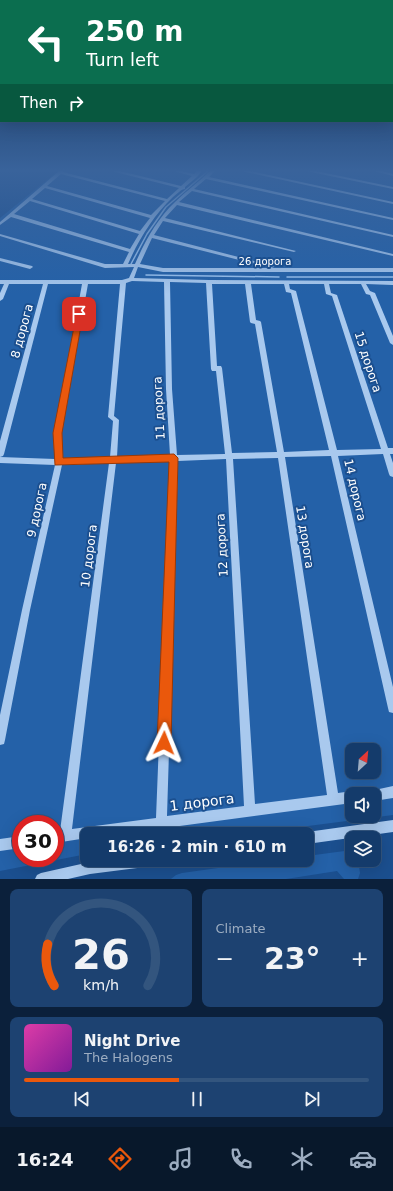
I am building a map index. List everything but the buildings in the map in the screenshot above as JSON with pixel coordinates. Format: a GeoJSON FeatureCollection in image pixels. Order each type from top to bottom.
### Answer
{"type":"FeatureCollection","features":[{"type":"Feature","properties":{"kind":"street"},"geometry":{"type":"LineString","coordinates":[[0,224],[14,212]]}},
{"type":"Feature","properties":{"kind":"street"},"geometry":{"type":"LineString","coordinates":[[72,212],[142,233]]}},
{"type":"Feature","properties":{"kind":"street"},"geometry":{"type":"LineString","coordinates":[[135,212],[152,217]]}},
{"type":"Feature","properties":{"kind":"street"},"geometry":{"type":"LineString","coordinates":[[125,266],[142,233],[157,212]]}},
{"type":"Feature","properties":{"kind":"street"},"geometry":{"type":"LineString","coordinates":[[128,281],[141,254],[162,219],[168,212]]}},
{"type":"Feature","properties":{"kind":"street"},"geometry":{"type":"LineString","coordinates":[[214,212],[393,255]]}},
{"type":"Feature","properties":{"kind":"street"},"geometry":{"type":"LineString","coordinates":[[288,212],[393,236]]}},
{"type":"Feature","properties":{"kind":"street"},"geometry":{"type":"LineString","coordinates":[[361,212],[393,219]]}},
{"type":"Feature","properties":{"kind":"street"},"geometry":{"type":"LineString","coordinates":[[11,215],[132,251]]}},
{"type":"Feature","properties":{"kind":"street"},"geometry":{"type":"LineString","coordinates":[[162,219],[294,252]]}},
{"type":"Feature","properties":{"kind":"street","name":"26 дорога"},"geometry":{"type":"LineString","coordinates":[[0,235],[105,266],[136,266],[163,270],[393,270]]}},
{"type":"Feature","properties":{"kind":"street"},"geometry":{"type":"LineString","coordinates":[[152,236],[283,270]]}},
{"type":"Feature","properties":{"kind":"street"},"geometry":{"type":"LineString","coordinates":[[0,259],[30,267]]}},
{"type":"Feature","properties":{"kind":"street"},"geometry":{"type":"LineString","coordinates":[[0,282],[85,283],[167,280],[209,282],[393,283]]}},
{"type":"Feature","properties":{"kind":"street","name":"11 дорога"},"geometry":{"type":"LineString","coordinates":[[161,823],[174,458],[169,389],[167,280]]}},
{"type":"Feature","properties":{"kind":"street","name":"10 дорога"},"geometry":{"type":"LineString","coordinates":[[63,815],[113,460],[116,420],[111,417],[128,281]]}},
{"type":"Feature","properties":{"kind":"street"},"geometry":{"type":"LineString","coordinates":[[0,299],[7,282]]}},
{"type":"Feature","properties":{"kind":"street","name":"12 дорога"},"geometry":{"type":"LineString","coordinates":[[209,282],[214,369],[219,368],[229,456],[250,811]]}},
{"type":"Feature","properties":{"kind":"street","name":"13 дорога"},"geometry":{"type":"LineString","coordinates":[[248,282],[253,322],[258,322],[281,454],[333,799]]}},
{"type":"Feature","properties":{"kind":"street","name":"15 дорога"},"geometry":{"type":"LineString","coordinates":[[326,282],[329,294],[334,295],[389,451],[393,474]]}},
{"type":"Feature","properties":{"kind":"street","name":"8 дорога"},"geometry":{"type":"LineString","coordinates":[[0,454],[46,283]]}},
{"type":"Feature","properties":{"kind":"street","name":"9 дорога"},"geometry":{"type":"LineString","coordinates":[[0,740],[26,610],[53,493],[58,462],[58,433],[85,283]]}},
{"type":"Feature","properties":{"kind":"street","name":"14 дорога"},"geometry":{"type":"LineString","coordinates":[[286,283],[288,291],[293,291],[334,454],[393,708]]}},
{"type":"Feature","properties":{"kind":"street"},"geometry":{"type":"LineString","coordinates":[[363,283],[368,293],[372,293],[393,343]]}},
{"type":"Feature","properties":{"kind":"street"},"geometry":{"type":"LineString","coordinates":[[0,460],[58,462],[389,451]]}},
{"type":"Feature","properties":{"kind":"street"},"geometry":{"type":"LineString","coordinates":[[381,794],[393,792]]}},
{"type":"Feature","properties":{"kind":"street","name":"1 дорога"},"geometry":{"type":"LineString","coordinates":[[64,835],[345,798]]}},
{"type":"Feature","properties":{"kind":"street"},"geometry":{"type":"LineString","coordinates":[[314,837],[393,826]]}},
{"type":"Feature","properties":{"kind":"street"},"geometry":{"type":"LineString","coordinates":[[0,845],[12,843]]}},
{"type":"Feature","properties":{"kind":"street"},"geometry":{"type":"LineString","coordinates":[[41,879],[98,867]]}},
{"type":"Feature","properties":{"kind":"shaded area"},"geometry":{"type":"Polygon","coordinates":[[[7,212],[393,212],[393,815],[381,817],[381,787],[345,787],[345,821],[301,827],[80,827],[80,855],[64,858],[64,815],[12,815],[12,867],[20,867],[0,871],[0,218],[7,212]]]}},
{"type":"Feature","properties":{"kind":"shaded area"},"geometry":{"type":"Polygon","coordinates":[[[345,851],[345,867],[359,867],[360,873],[358,879],[344,879],[337,871],[286,879],[171,879],[182,873],[225,867],[314,867],[314,855],[345,851]]]}},
{"type":"Feature","properties":{"kind":"waterway"},"geometry":{"type":"LineString","coordinates":[[131,264],[147,234],[162,212]]}},
{"type":"Feature","properties":{"kind":"waterway"},"geometry":{"type":"LineString","coordinates":[[146,275],[279,277]]}},
{"type":"Feature","properties":{"kind":"waterway"},"geometry":{"type":"LineString","coordinates":[[287,277],[393,277]]}},
{"type":"Feature","properties":{"kind":"route"},"geometry":{"type":"LineString","coordinates":[[79,314],[58,433],[58,462],[174,458],[164,743]]}}]}
